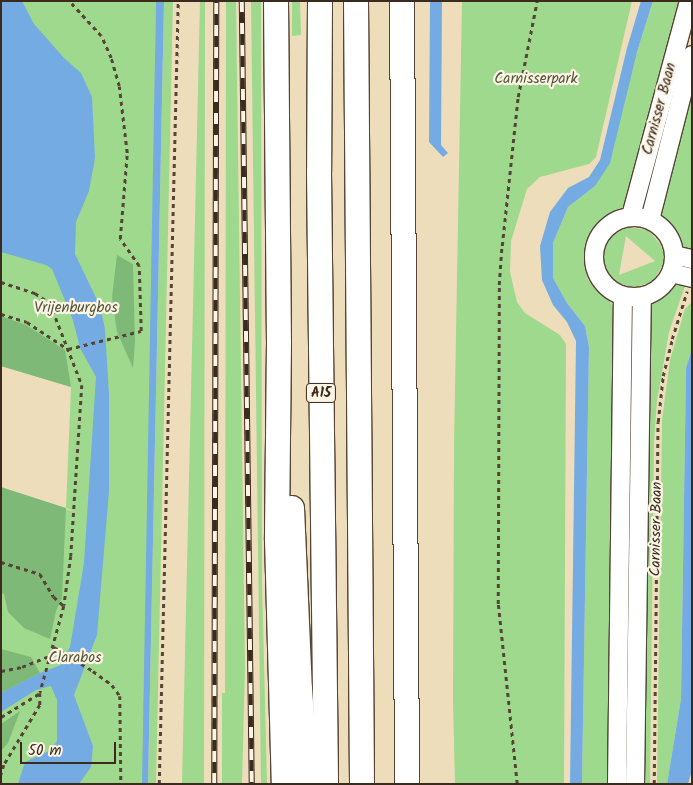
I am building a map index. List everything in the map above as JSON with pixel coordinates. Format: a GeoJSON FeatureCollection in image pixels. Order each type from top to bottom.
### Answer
{"type":"FeatureCollection","features":[{"type":"Feature","properties":{"kind":"highway","name":"A15"},"geometry":{"type":"LineString","coordinates":[[276,1],[279,342],[277,540],[284,784]]}},
{"type":"Feature","properties":{"kind":"highway","name":"A15"},"geometry":{"type":"LineString","coordinates":[[320,1],[319,191],[326,784]]}},
{"type":"Feature","properties":{"kind":"highway","name":"A15"},"geometry":{"type":"LineString","coordinates":[[356,1],[362,784]]}},
{"type":"Feature","properties":{"kind":"highway"},"geometry":{"type":"LineString","coordinates":[[402,1],[407,784]]}},
{"type":"Feature","properties":{"kind":"highway","name":"A15"},"geometry":{"type":"LineString","coordinates":[[279,342],[293,518],[300,689],[308,784]]}},
{"type":"Feature","properties":{"kind":"main road","name":"Carnisser Baan"},"geometry":{"type":"LineString","coordinates":[[631,216],[689,1]]}},
{"type":"Feature","properties":{"kind":"main road","name":"Carnisser Baan"},"geometry":{"type":"LineString","coordinates":[[650,220],[692,55]]}},
{"type":"Feature","properties":{"kind":"main road"},"geometry":{"type":"LineString","coordinates":[[631,216],[650,220],[667,234],[674,255],[671,273],[659,288],[642,296],[624,296],[610,289],[599,278],[593,258],[594,248],[604,229],[612,222],[631,216]]}},
{"type":"Feature","properties":{"kind":"main road"},"geometry":{"type":"LineString","coordinates":[[674,255],[692,259]]}},
{"type":"Feature","properties":{"kind":"main road"},"geometry":{"type":"LineString","coordinates":[[671,273],[692,278]]}},
{"type":"Feature","properties":{"kind":"main road"},"geometry":{"type":"LineString","coordinates":[[617,784],[624,296]]}},
{"type":"Feature","properties":{"kind":"main road","name":"Carnisser Baan"},"geometry":{"type":"LineString","coordinates":[[635,784],[642,296]]}},
{"type":"Feature","properties":{"kind":"path"},"geometry":{"type":"LineString","coordinates":[[1,314],[27,322],[68,349],[112,340],[141,331],[139,266],[120,239],[127,153],[119,86],[111,58],[101,36],[69,1]]}},
{"type":"Feature","properties":{"kind":"path"},"geometry":{"type":"LineString","coordinates":[[158,784],[178,1]]}},
{"type":"Feature","properties":{"kind":"path"},"geometry":{"type":"LineString","coordinates":[[517,784],[498,604],[500,286],[502,237],[518,97],[537,1]]}},
{"type":"Feature","properties":{"kind":"path","name":"Carnisser Baan"},"geometry":{"type":"LineString","coordinates":[[654,784],[658,422],[663,376],[692,278]]}},
{"type":"Feature","properties":{"kind":"path"},"geometry":{"type":"LineString","coordinates":[[1,282],[35,293],[50,304],[82,385],[71,556],[64,606],[40,693],[40,705],[4,765],[1,776]]}},
{"type":"Feature","properties":{"kind":"path"},"geometry":{"type":"LineString","coordinates":[[1,562],[40,574],[54,597],[64,606]]}},
{"type":"Feature","properties":{"kind":"path"},"geometry":{"type":"LineString","coordinates":[[54,647],[93,670],[112,685],[120,696],[121,784]]}},
{"type":"Feature","properties":{"kind":"path"},"geometry":{"type":"LineString","coordinates":[[1,671],[22,667],[51,655]]}},
{"type":"Feature","properties":{"kind":"path"},"geometry":{"type":"LineString","coordinates":[[1,717],[40,693]]}},
{"type":"Feature","properties":{"kind":"green space","name":"Vrijenburgbos"},"geometry":{"type":"Polygon","coordinates":[[[1,1],[156,1],[147,784],[1,784],[1,491],[76,512],[66,508],[71,387],[1,366],[1,1]]]}},
{"type":"Feature","properties":{"kind":"green space"},"geometry":{"type":"Polygon","coordinates":[[[164,1],[173,1],[156,784],[148,784],[164,1]]]}},
{"type":"Feature","properties":{"kind":"green space"},"geometry":{"type":"Polygon","coordinates":[[[200,1],[205,1],[204,784],[182,784],[200,1]]]}},
{"type":"Feature","properties":{"kind":"green space"},"geometry":{"type":"Polygon","coordinates":[[[226,1],[236,1],[245,668],[242,784],[222,784],[222,693],[225,693],[226,1]]]}},
{"type":"Feature","properties":{"kind":"green space"},"geometry":{"type":"Polygon","coordinates":[[[251,1],[261,1],[262,581],[267,784],[261,784],[251,1]]]}},
{"type":"Feature","properties":{"kind":"green space"},"geometry":{"type":"Polygon","coordinates":[[[292,1],[300,1],[301,35],[292,36],[292,1]]]}},
{"type":"Feature","properties":{"kind":"green space","name":"Carnisserpark"},"geometry":{"type":"Polygon","coordinates":[[[462,1],[632,1],[596,157],[589,164],[540,177],[527,189],[511,241],[510,272],[517,302],[525,313],[560,335],[566,344],[564,784],[455,784],[453,702],[454,445],[462,1]]]}},
{"type":"Feature","properties":{"kind":"green space"},"geometry":{"type":"Polygon","coordinates":[[[653,1],[685,1],[627,205],[611,213],[597,224],[585,243],[584,260],[588,280],[614,306],[618,321],[613,784],[582,784],[589,347],[585,326],[567,303],[553,278],[553,243],[568,207],[595,186],[653,1]]]}},
{"type":"Feature","properties":{"kind":"green space"},"geometry":{"type":"Polygon","coordinates":[[[692,74],[692,255],[686,254],[678,244],[676,235],[664,222],[660,206],[692,74]]]}},
{"type":"Feature","properties":{"kind":"green space"},"geometry":{"type":"Polygon","coordinates":[[[628,227],[648,230],[661,245],[664,255],[663,265],[652,282],[633,288],[614,281],[603,265],[605,245],[611,236],[628,227]],[[626,236],[619,275],[655,261],[626,236]]]}},
{"type":"Feature","properties":{"kind":"green space"},"geometry":{"type":"Polygon","coordinates":[[[117,255],[133,264],[135,341],[133,368],[117,332],[112,297],[117,255]]]}},
{"type":"Feature","properties":{"kind":"green space"},"geometry":{"type":"Polygon","coordinates":[[[686,283],[669,332],[657,401],[654,442],[650,784],[639,784],[649,305],[673,286],[686,283]]]}},
{"type":"Feature","properties":{"kind":"green space"},"geometry":{"type":"Polygon","coordinates":[[[692,302],[692,349],[686,368],[681,699],[667,784],[657,784],[662,420],[670,360],[685,309],[692,302]]]}},
{"type":"Feature","properties":{"kind":"green space"},"geometry":{"type":"Polygon","coordinates":[[[1,316],[26,325],[65,350],[71,387],[1,366],[1,316]]]}},
{"type":"Feature","properties":{"kind":"green space"},"geometry":{"type":"Polygon","coordinates":[[[1,487],[66,508],[62,598],[56,611],[50,639],[24,628],[8,612],[4,594],[1,593],[1,487]]]}},
{"type":"Feature","properties":{"kind":"green space"},"geometry":{"type":"Polygon","coordinates":[[[1,649],[31,657],[40,673],[1,693],[1,649]]]}},
{"type":"Feature","properties":{"kind":"green space"},"geometry":{"type":"Polygon","coordinates":[[[20,711],[8,743],[1,751],[1,724],[20,711]]]}},
{"type":"Feature","properties":{"kind":"water"},"geometry":{"type":"Polygon","coordinates":[[[1,1],[22,1],[34,24],[64,58],[81,73],[92,97],[95,158],[89,191],[76,222],[75,254],[100,306],[105,329],[109,394],[109,491],[97,635],[74,695],[93,746],[91,767],[79,784],[18,784],[25,762],[51,750],[57,741],[57,700],[51,686],[36,690],[1,712],[1,693],[40,673],[61,665],[70,647],[84,563],[96,377],[80,348],[73,320],[52,269],[46,265],[1,252],[1,1]]]}},
{"type":"Feature","properties":{"kind":"water"},"geometry":{"type":"Polygon","coordinates":[[[156,1],[164,1],[148,784],[142,784],[156,1]]]}},
{"type":"Feature","properties":{"kind":"water"},"geometry":{"type":"Polygon","coordinates":[[[430,1],[442,1],[441,145],[448,153],[443,157],[429,142],[430,1]]]}},
{"type":"Feature","properties":{"kind":"water"},"geometry":{"type":"Polygon","coordinates":[[[641,1],[653,1],[637,52],[610,163],[595,186],[568,207],[553,243],[553,278],[567,303],[585,326],[589,347],[582,784],[570,784],[576,341],[567,322],[553,305],[542,280],[540,246],[550,212],[568,188],[589,177],[600,160],[627,48],[641,1]]]}},
{"type":"Feature","properties":{"kind":"water"},"geometry":{"type":"Polygon","coordinates":[[[692,349],[692,770],[688,784],[667,784],[681,699],[686,368],[692,349]]]}},
{"type":"Feature","properties":{"kind":"railway"},"geometry":{"type":"LineString","coordinates":[[214,784],[216,1]]}},
{"type":"Feature","properties":{"kind":"railway"},"geometry":{"type":"LineString","coordinates":[[242,1],[252,784]]}},
{"type":"Feature","properties":{"kind":"park label","name":"Clarabos"},"geometry":{"type":"Point","coordinates":[75,659]}}]}
